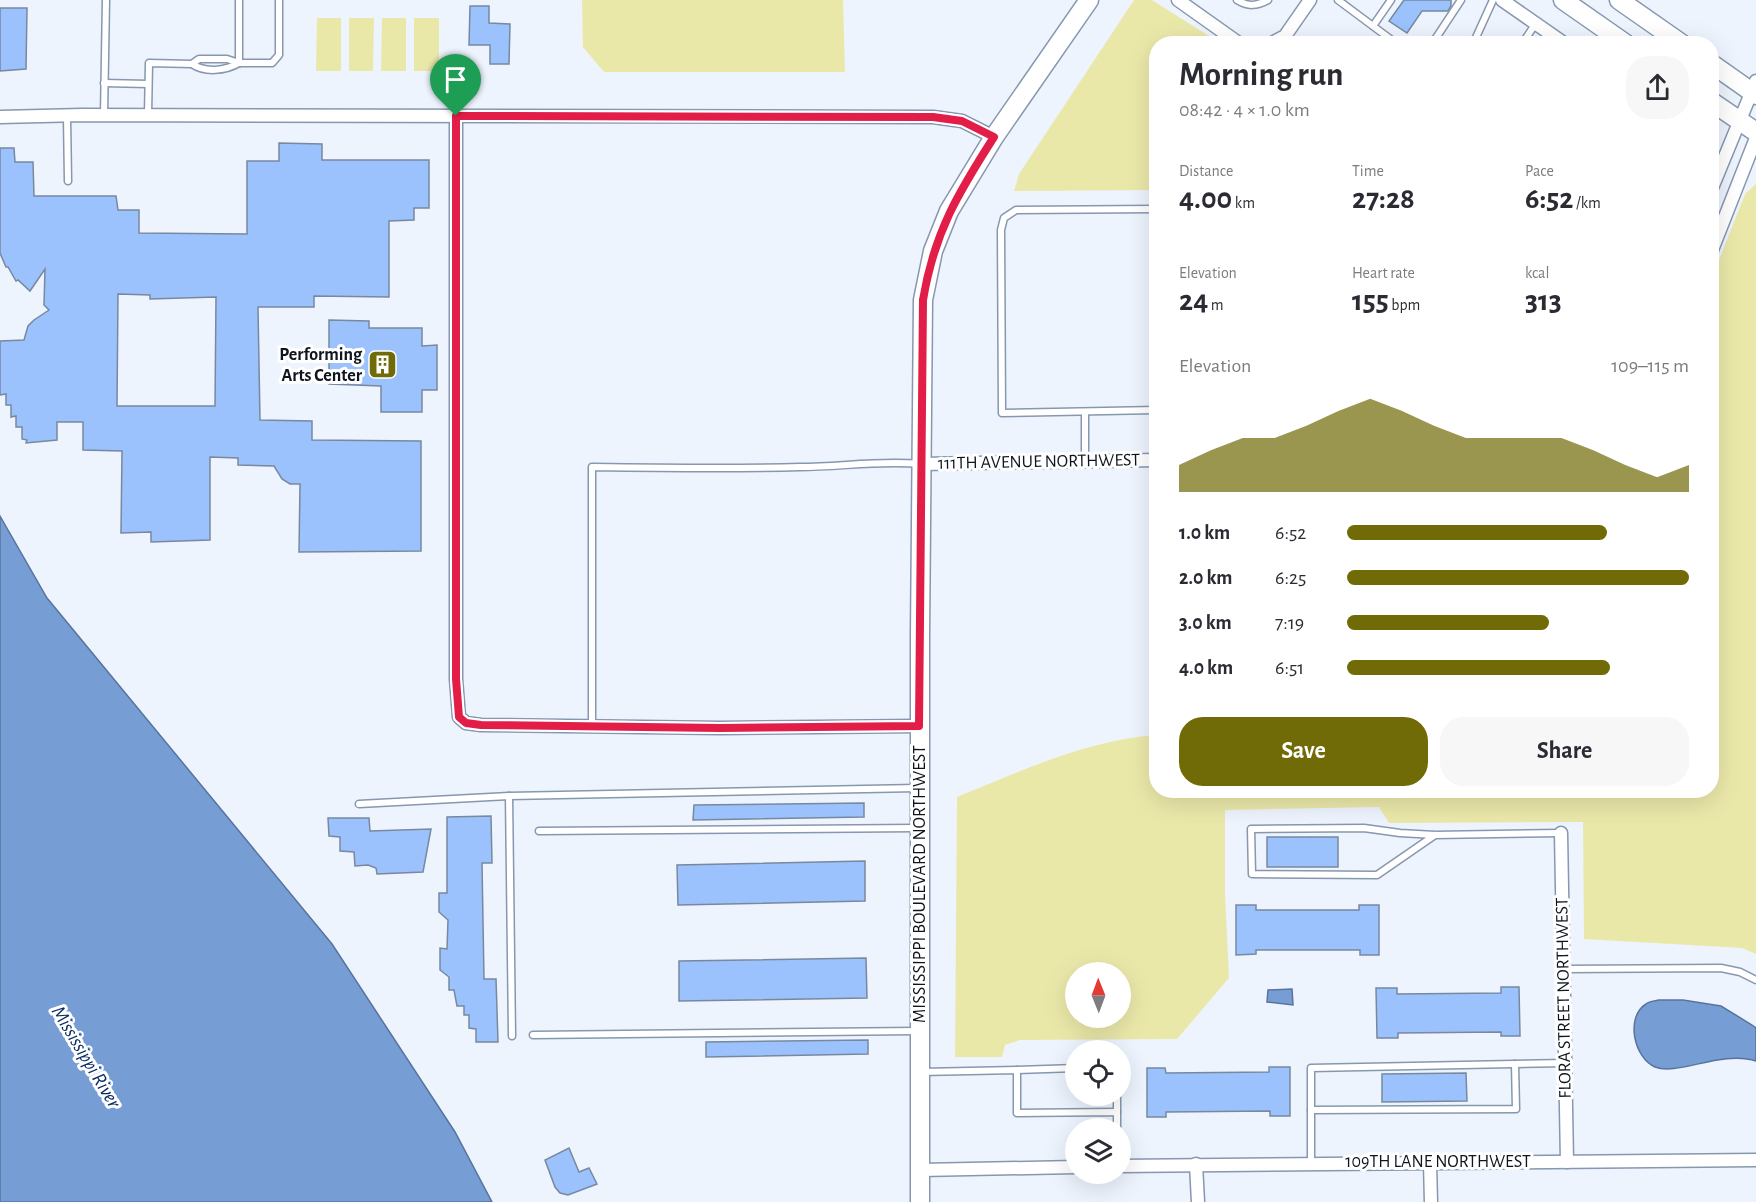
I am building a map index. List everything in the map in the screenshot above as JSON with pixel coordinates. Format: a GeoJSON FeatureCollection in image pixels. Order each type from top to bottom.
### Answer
{"type":"FeatureCollection","features":[{"type":"Feature","properties":{"kind":"street","name":"MISSISSIPPI BOULEVARD NORTHWEST"},"geometry":{"type":"LineString","coordinates":[[920,1202],[921,320],[929,266],[949,211],[994,137],[1089,0]]}},
{"type":"Feature","properties":{"kind":"street"},"geometry":{"type":"LineString","coordinates":[[1178,0],[1229,36]]}},
{"type":"Feature","properties":{"kind":"street"},"geometry":{"type":"LineString","coordinates":[[1285,36],[1310,0]]}},
{"type":"Feature","properties":{"kind":"street"},"geometry":{"type":"LineString","coordinates":[[1502,0],[1552,36]]}},
{"type":"Feature","properties":{"kind":"street"},"geometry":{"type":"LineString","coordinates":[[1563,0],[1615,36]]}},
{"type":"Feature","properties":{"kind":"street"},"geometry":{"type":"LineString","coordinates":[[1618,0],[1670,36]]}},
{"type":"Feature","properties":{"kind":"street"},"geometry":{"type":"LineString","coordinates":[[1719,68],[1754,89],[1719,160]]}},
{"type":"Feature","properties":{"kind":"street"},"geometry":{"type":"LineString","coordinates":[[1719,107],[1756,132]]}},
{"type":"Feature","properties":{"kind":"street"},"geometry":{"type":"LineString","coordinates":[[0,117],[148,115],[933,117],[962,121],[994,137]]}},
{"type":"Feature","properties":{"kind":"street"},"geometry":{"type":"LineString","coordinates":[[456,116],[457,709],[459,717],[473,725],[720,728],[919,726]]}},
{"type":"Feature","properties":{"kind":"street"},"geometry":{"type":"LineString","coordinates":[[1719,232],[1756,138]]}},
{"type":"Feature","properties":{"kind":"street"},"geometry":{"type":"LineString","coordinates":[[1719,172],[1738,182]]}},
{"type":"Feature","properties":{"kind":"street","name":"111TH AVENUE NORTHWEST"},"geometry":{"type":"LineString","coordinates":[[921,464],[1149,460]]}},
{"type":"Feature","properties":{"kind":"street","name":"FLORA STREET NORTHWEST"},"geometry":{"type":"LineString","coordinates":[[1561,833],[1567,1162]]}},
{"type":"Feature","properties":{"kind":"street","name":"109TH LANE NORTHWEST"},"geometry":{"type":"LineString","coordinates":[[1131,1166],[1756,1160]]}},
{"type":"Feature","properties":{"kind":"street"},"geometry":{"type":"LineString","coordinates":[[1430,1163],[1431,1202]]}},
{"type":"Feature","properties":{"kind":"street"},"geometry":{"type":"LineString","coordinates":[[1196,1164],[1198,1202]]}},
{"type":"Feature","properties":{"kind":"street"},"geometry":{"type":"LineString","coordinates":[[921,1170],[1065,1167]]}},
{"type":"Feature","properties":{"kind":"lane"},"geometry":{"type":"LineString","coordinates":[[104,115],[106,0]]}},
{"type":"Feature","properties":{"kind":"lane"},"geometry":{"type":"LineString","coordinates":[[239,0],[239,63]]}},
{"type":"Feature","properties":{"kind":"lane"},"geometry":{"type":"LineString","coordinates":[[148,115],[149,63],[192,64],[199,59],[227,59],[239,63],[272,63],[279,55],[279,0]]}},
{"type":"Feature","properties":{"kind":"lane"},"geometry":{"type":"LineString","coordinates":[[1237,0],[1256,6],[1268,0]]}},
{"type":"Feature","properties":{"kind":"lane"},"geometry":{"type":"LineString","coordinates":[[1373,26],[1390,0]]}},
{"type":"Feature","properties":{"kind":"lane"},"geometry":{"type":"LineString","coordinates":[[1437,36],[1461,0]]}},
{"type":"Feature","properties":{"kind":"lane"},"geometry":{"type":"LineString","coordinates":[[1476,36],[1492,0]]}},
{"type":"Feature","properties":{"kind":"lane"},"geometry":{"type":"LineString","coordinates":[[1343,1],[1386,36]]}},
{"type":"Feature","properties":{"kind":"lane"},"geometry":{"type":"LineString","coordinates":[[1527,36],[1536,23]]}},
{"type":"Feature","properties":{"kind":"lane"},"geometry":{"type":"LineString","coordinates":[[104,83],[148,84]]}},
{"type":"Feature","properties":{"kind":"lane"},"geometry":{"type":"LineString","coordinates":[[67,115],[68,181]]}},
{"type":"Feature","properties":{"kind":"lane"},"geometry":{"type":"LineString","coordinates":[[1149,209],[1016,210],[1004,218],[1001,230],[1002,413],[1149,410]]}},
{"type":"Feature","properties":{"kind":"lane"},"geometry":{"type":"LineString","coordinates":[[1084,412],[1085,461]]}},
{"type":"Feature","properties":{"kind":"lane"},"geometry":{"type":"LineString","coordinates":[[592,726],[592,467],[790,468],[897,462],[921,464]]}},
{"type":"Feature","properties":{"kind":"lane"},"geometry":{"type":"LineString","coordinates":[[359,804],[508,796],[920,788]]}},
{"type":"Feature","properties":{"kind":"lane"},"geometry":{"type":"LineString","coordinates":[[508,796],[512,1036]]}},
{"type":"Feature","properties":{"kind":"lane"},"geometry":{"type":"LineString","coordinates":[[539,831],[921,828]]}},
{"type":"Feature","properties":{"kind":"lane"},"geometry":{"type":"LineString","coordinates":[[1435,835],[1377,875],[1252,874],[1251,829],[1364,828],[1435,835],[1561,833]]}},
{"type":"Feature","properties":{"kind":"lane"},"geometry":{"type":"LineString","coordinates":[[1565,969],[1721,968],[1740,972],[1756,980]]}},
{"type":"Feature","properties":{"kind":"lane"},"geometry":{"type":"LineString","coordinates":[[533,1035],[920,1031]]}},
{"type":"Feature","properties":{"kind":"lane"},"geometry":{"type":"LineString","coordinates":[[1311,1163],[1311,1068],[1565,1063]]}},
{"type":"Feature","properties":{"kind":"lane"},"geometry":{"type":"LineString","coordinates":[[1311,1110],[1516,1109],[1515,1064]]}},
{"type":"Feature","properties":{"kind":"lane"},"geometry":{"type":"LineString","coordinates":[[920,1072],[1065,1068]]}},
{"type":"Feature","properties":{"kind":"lane"},"geometry":{"type":"LineString","coordinates":[[1017,1070],[1017,1113],[1117,1112]]}},
{"type":"Feature","properties":{"kind":"lane"},"geometry":{"type":"LineString","coordinates":[[1117,1106],[1117,1118]]}},
{"type":"Feature","properties":{"kind":"shaded area"},"geometry":{"type":"Polygon","coordinates":[[[582,0],[843,0],[845,72],[604,72],[583,47],[582,0]]]}},
{"type":"Feature","properties":{"kind":"shaded area"},"geometry":{"type":"Polygon","coordinates":[[[1134,0],[1152,0],[1209,36],[1149,36],[1149,190],[1014,191],[1019,174],[1134,0]]]}},
{"type":"Feature","properties":{"kind":"shaded area"},"geometry":{"type":"Polygon","coordinates":[[[317,18],[341,18],[341,71],[316,71],[317,18]]]}},
{"type":"Feature","properties":{"kind":"shaded area"},"geometry":{"type":"Polygon","coordinates":[[[349,18],[374,18],[373,71],[349,71],[349,18]]]}},
{"type":"Feature","properties":{"kind":"shaded area"},"geometry":{"type":"Polygon","coordinates":[[[382,18],[406,18],[406,71],[381,71],[382,18]]]}},
{"type":"Feature","properties":{"kind":"shaded area"},"geometry":{"type":"Polygon","coordinates":[[[414,18],[439,18],[439,71],[414,71],[414,18]]]}},
{"type":"Feature","properties":{"kind":"shaded area"},"geometry":{"type":"Polygon","coordinates":[[[1756,184],[1756,954],[1742,948],[1584,939],[1583,822],[1389,823],[1379,807],[1225,810],[1225,893],[1229,978],[1177,1039],[1020,1040],[1005,1045],[1002,1057],[955,1057],[957,797],[1055,758],[1105,743],[1149,736],[1149,798],[1719,798],[1719,260],[1745,194],[1756,184]]]}},
{"type":"Feature","properties":{"kind":"water","name":"Mississippi River"},"geometry":{"type":"Polygon","coordinates":[[[0,516],[47,598],[332,944],[455,1132],[492,1202],[0,1202],[0,516]]]}},
{"type":"Feature","properties":{"kind":"water"},"geometry":{"type":"Polygon","coordinates":[[[1292,989],[1293,1005],[1267,1002],[1268,990],[1292,989]]]}},
{"type":"Feature","properties":{"kind":"water"},"geometry":{"type":"Polygon","coordinates":[[[1659,1000],[1683,1000],[1721,1006],[1752,1025],[1756,1028],[1756,1061],[1743,1058],[1715,1060],[1676,1068],[1655,1067],[1648,1062],[1637,1047],[1634,1027],[1639,1010],[1647,1003],[1659,1000]]]}},
{"type":"Feature","properties":{"kind":"building"},"geometry":{"type":"Polygon","coordinates":[[[1404,0],[1451,0],[1451,6],[1448,11],[1422,11],[1407,33],[1389,21],[1404,0]]]}},
{"type":"Feature","properties":{"kind":"building"},"geometry":{"type":"Polygon","coordinates":[[[470,6],[489,6],[489,23],[510,24],[509,64],[490,64],[490,45],[469,45],[470,6]]]}},
{"type":"Feature","properties":{"kind":"building"},"geometry":{"type":"Polygon","coordinates":[[[0,8],[27,8],[26,69],[0,71],[0,8]]]}},
{"type":"Feature","properties":{"kind":"building"},"geometry":{"type":"Polygon","coordinates":[[[279,143],[322,144],[322,160],[429,160],[429,208],[414,208],[414,220],[389,221],[389,297],[314,296],[314,307],[258,307],[260,420],[312,421],[312,440],[421,441],[421,551],[299,552],[300,484],[290,484],[282,479],[274,466],[238,465],[238,458],[210,457],[210,540],[151,542],[151,532],[121,533],[122,451],[83,450],[83,422],[57,422],[57,440],[26,443],[27,440],[22,439],[22,427],[16,427],[16,416],[11,417],[11,405],[6,405],[6,394],[0,395],[0,341],[24,340],[28,326],[49,310],[44,305],[45,269],[30,291],[18,280],[16,281],[0,253],[0,148],[14,148],[15,162],[33,162],[34,196],[116,196],[118,210],[139,210],[139,233],[247,234],[247,161],[279,161],[279,143]],[[118,294],[117,406],[215,406],[216,297],[150,299],[150,295],[118,294]]]}},
{"type":"Feature","properties":{"kind":"building","name":"Performing Arts Center"},"geometry":{"type":"Polygon","coordinates":[[[329,320],[369,321],[369,328],[422,328],[422,346],[437,345],[437,390],[422,390],[422,412],[381,412],[381,386],[329,384],[329,320]]]}},
{"type":"Feature","properties":{"kind":"building"},"geometry":{"type":"Polygon","coordinates":[[[864,803],[864,817],[693,820],[694,805],[864,803]]]}},
{"type":"Feature","properties":{"kind":"building"},"geometry":{"type":"Polygon","coordinates":[[[491,816],[492,863],[482,863],[484,979],[496,979],[498,1042],[476,1042],[476,1029],[469,1028],[469,1015],[464,1015],[464,1006],[457,1006],[454,990],[449,990],[449,977],[440,970],[440,948],[447,949],[448,920],[439,912],[439,893],[447,893],[447,817],[491,816]]]}},
{"type":"Feature","properties":{"kind":"building"},"geometry":{"type":"Polygon","coordinates":[[[328,818],[369,818],[370,831],[431,829],[423,872],[377,874],[376,868],[368,865],[355,866],[354,852],[340,851],[340,837],[329,836],[328,818]]]}},
{"type":"Feature","properties":{"kind":"building"},"geometry":{"type":"Polygon","coordinates":[[[1267,837],[1338,837],[1338,867],[1267,867],[1267,837]]]}},
{"type":"Feature","properties":{"kind":"building"},"geometry":{"type":"Polygon","coordinates":[[[865,861],[865,901],[678,905],[677,865],[865,861]]]}},
{"type":"Feature","properties":{"kind":"building"},"geometry":{"type":"Polygon","coordinates":[[[1236,905],[1256,905],[1256,910],[1359,910],[1359,905],[1379,905],[1379,955],[1360,955],[1360,950],[1256,950],[1256,954],[1236,955],[1236,905]]]}},
{"type":"Feature","properties":{"kind":"building"},"geometry":{"type":"Polygon","coordinates":[[[866,958],[867,998],[679,1001],[679,961],[866,958]]]}},
{"type":"Feature","properties":{"kind":"building"},"geometry":{"type":"Polygon","coordinates":[[[1501,987],[1519,987],[1520,1036],[1501,1036],[1501,1032],[1398,1033],[1398,1038],[1377,1038],[1376,988],[1397,988],[1397,994],[1501,993],[1501,987]]]}},
{"type":"Feature","properties":{"kind":"building"},"geometry":{"type":"Polygon","coordinates":[[[868,1040],[868,1054],[706,1057],[706,1042],[868,1040]]]}},
{"type":"Feature","properties":{"kind":"building"},"geometry":{"type":"Polygon","coordinates":[[[1269,1067],[1290,1067],[1290,1116],[1270,1116],[1270,1111],[1166,1112],[1166,1117],[1147,1117],[1147,1068],[1165,1068],[1166,1073],[1269,1072],[1269,1067]]]}},
{"type":"Feature","properties":{"kind":"building"},"geometry":{"type":"Polygon","coordinates":[[[1466,1073],[1467,1101],[1382,1102],[1382,1074],[1466,1073]]]}},
{"type":"Feature","properties":{"kind":"building"},"geometry":{"type":"Polygon","coordinates":[[[569,1148],[579,1172],[589,1168],[597,1184],[568,1195],[560,1193],[555,1187],[545,1160],[569,1148]]]}},
{"type":"Feature","properties":{"kind":"place","name":"Performing Arts Center"},"geometry":{"type":"Point","coordinates":[383,365]}},
{"type":"Feature","properties":{"kind":"route"},"geometry":{"type":"LineString","coordinates":[[456,116],[933,117],[962,121],[994,137],[949,211],[929,266],[923,300],[921,320],[919,726],[720,728],[473,725],[459,717],[456,679],[458,305],[456,116]]}}]}
